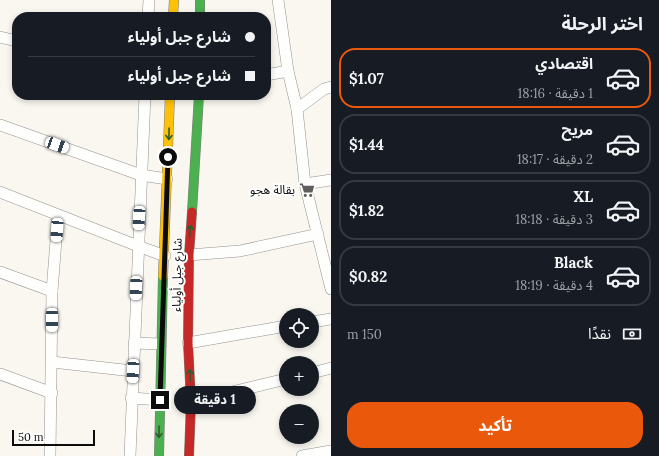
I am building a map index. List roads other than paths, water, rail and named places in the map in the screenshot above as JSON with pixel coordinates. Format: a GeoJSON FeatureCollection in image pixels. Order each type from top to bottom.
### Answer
{"type":"FeatureCollection","features":[{"type":"Feature","properties":{"kind":"main road"},"geometry":{"type":"LineString","coordinates":[[173,12],[174,0]]}},
{"type":"Feature","properties":{"kind":"main road"},"geometry":{"type":"LineString","coordinates":[[200,0],[200,12]]}},
{"type":"Feature","properties":{"kind":"main road","name":"شارع جبل أولياء"},"geometry":{"type":"LineString","coordinates":[[159,456],[161,344],[170,100]]}},
{"type":"Feature","properties":{"kind":"main road","name":"شارع جبل أولياء"},"geometry":{"type":"LineString","coordinates":[[189,456],[191,402],[188,342],[189,255],[199,100]]}},
{"type":"Feature","properties":{"kind":"street"},"geometry":{"type":"LineString","coordinates":[[278,0],[288,72],[297,109],[305,184],[331,289]]}},
{"type":"Feature","properties":{"kind":"street"},"geometry":{"type":"LineString","coordinates":[[147,1],[148,12]]}},
{"type":"Feature","properties":{"kind":"street"},"geometry":{"type":"LineString","coordinates":[[0,37],[12,40]]}},
{"type":"Feature","properties":{"kind":"street"},"geometry":{"type":"LineString","coordinates":[[271,74],[288,72]]}},
{"type":"Feature","properties":{"kind":"street"},"geometry":{"type":"LineString","coordinates":[[297,109],[324,89],[331,87]]}},
{"type":"Feature","properties":{"kind":"street"},"geometry":{"type":"LineString","coordinates":[[130,456],[145,100]]}},
{"type":"Feature","properties":{"kind":"street"},"geometry":{"type":"LineString","coordinates":[[0,125],[142,175],[167,179]]}},
{"type":"Feature","properties":{"kind":"street"},"geometry":{"type":"LineString","coordinates":[[305,184],[331,180]]}},
{"type":"Feature","properties":{"kind":"street"},"geometry":{"type":"LineString","coordinates":[[0,192],[165,256]]}},
{"type":"Feature","properties":{"kind":"street"},"geometry":{"type":"LineString","coordinates":[[50,456],[52,393],[52,291],[58,214]]}},
{"type":"Feature","properties":{"kind":"street"},"geometry":{"type":"LineString","coordinates":[[189,255],[240,251],[318,234]]}},
{"type":"Feature","properties":{"kind":"street"},"geometry":{"type":"LineString","coordinates":[[0,272],[52,291]]}},
{"type":"Feature","properties":{"kind":"street"},"geometry":{"type":"LineString","coordinates":[[319,321],[331,319]]}},
{"type":"Feature","properties":{"kind":"street"},"geometry":{"type":"LineString","coordinates":[[188,342],[279,327]]}},
{"type":"Feature","properties":{"kind":"street"},"geometry":{"type":"LineString","coordinates":[[134,344],[161,344]]}},
{"type":"Feature","properties":{"kind":"street"},"geometry":{"type":"LineString","coordinates":[[52,362],[133,371]]}},
{"type":"Feature","properties":{"kind":"street"},"geometry":{"type":"LineString","coordinates":[[319,371],[331,368]]}},
{"type":"Feature","properties":{"kind":"street"},"geometry":{"type":"LineString","coordinates":[[0,374],[52,393]]}},
{"type":"Feature","properties":{"kind":"street"},"geometry":{"type":"LineString","coordinates":[[191,402],[279,381]]}},
{"type":"Feature","properties":{"kind":"street"},"geometry":{"type":"LineString","coordinates":[[132,398],[160,400]]}},
{"type":"Feature","properties":{"kind":"street"},"geometry":{"type":"LineString","coordinates":[[302,456],[331,451]]}},
{"type":"Feature","properties":{"kind":"place","name":"بقالة هجو"},"geometry":{"type":"Point","coordinates":[307,190]}}]}
